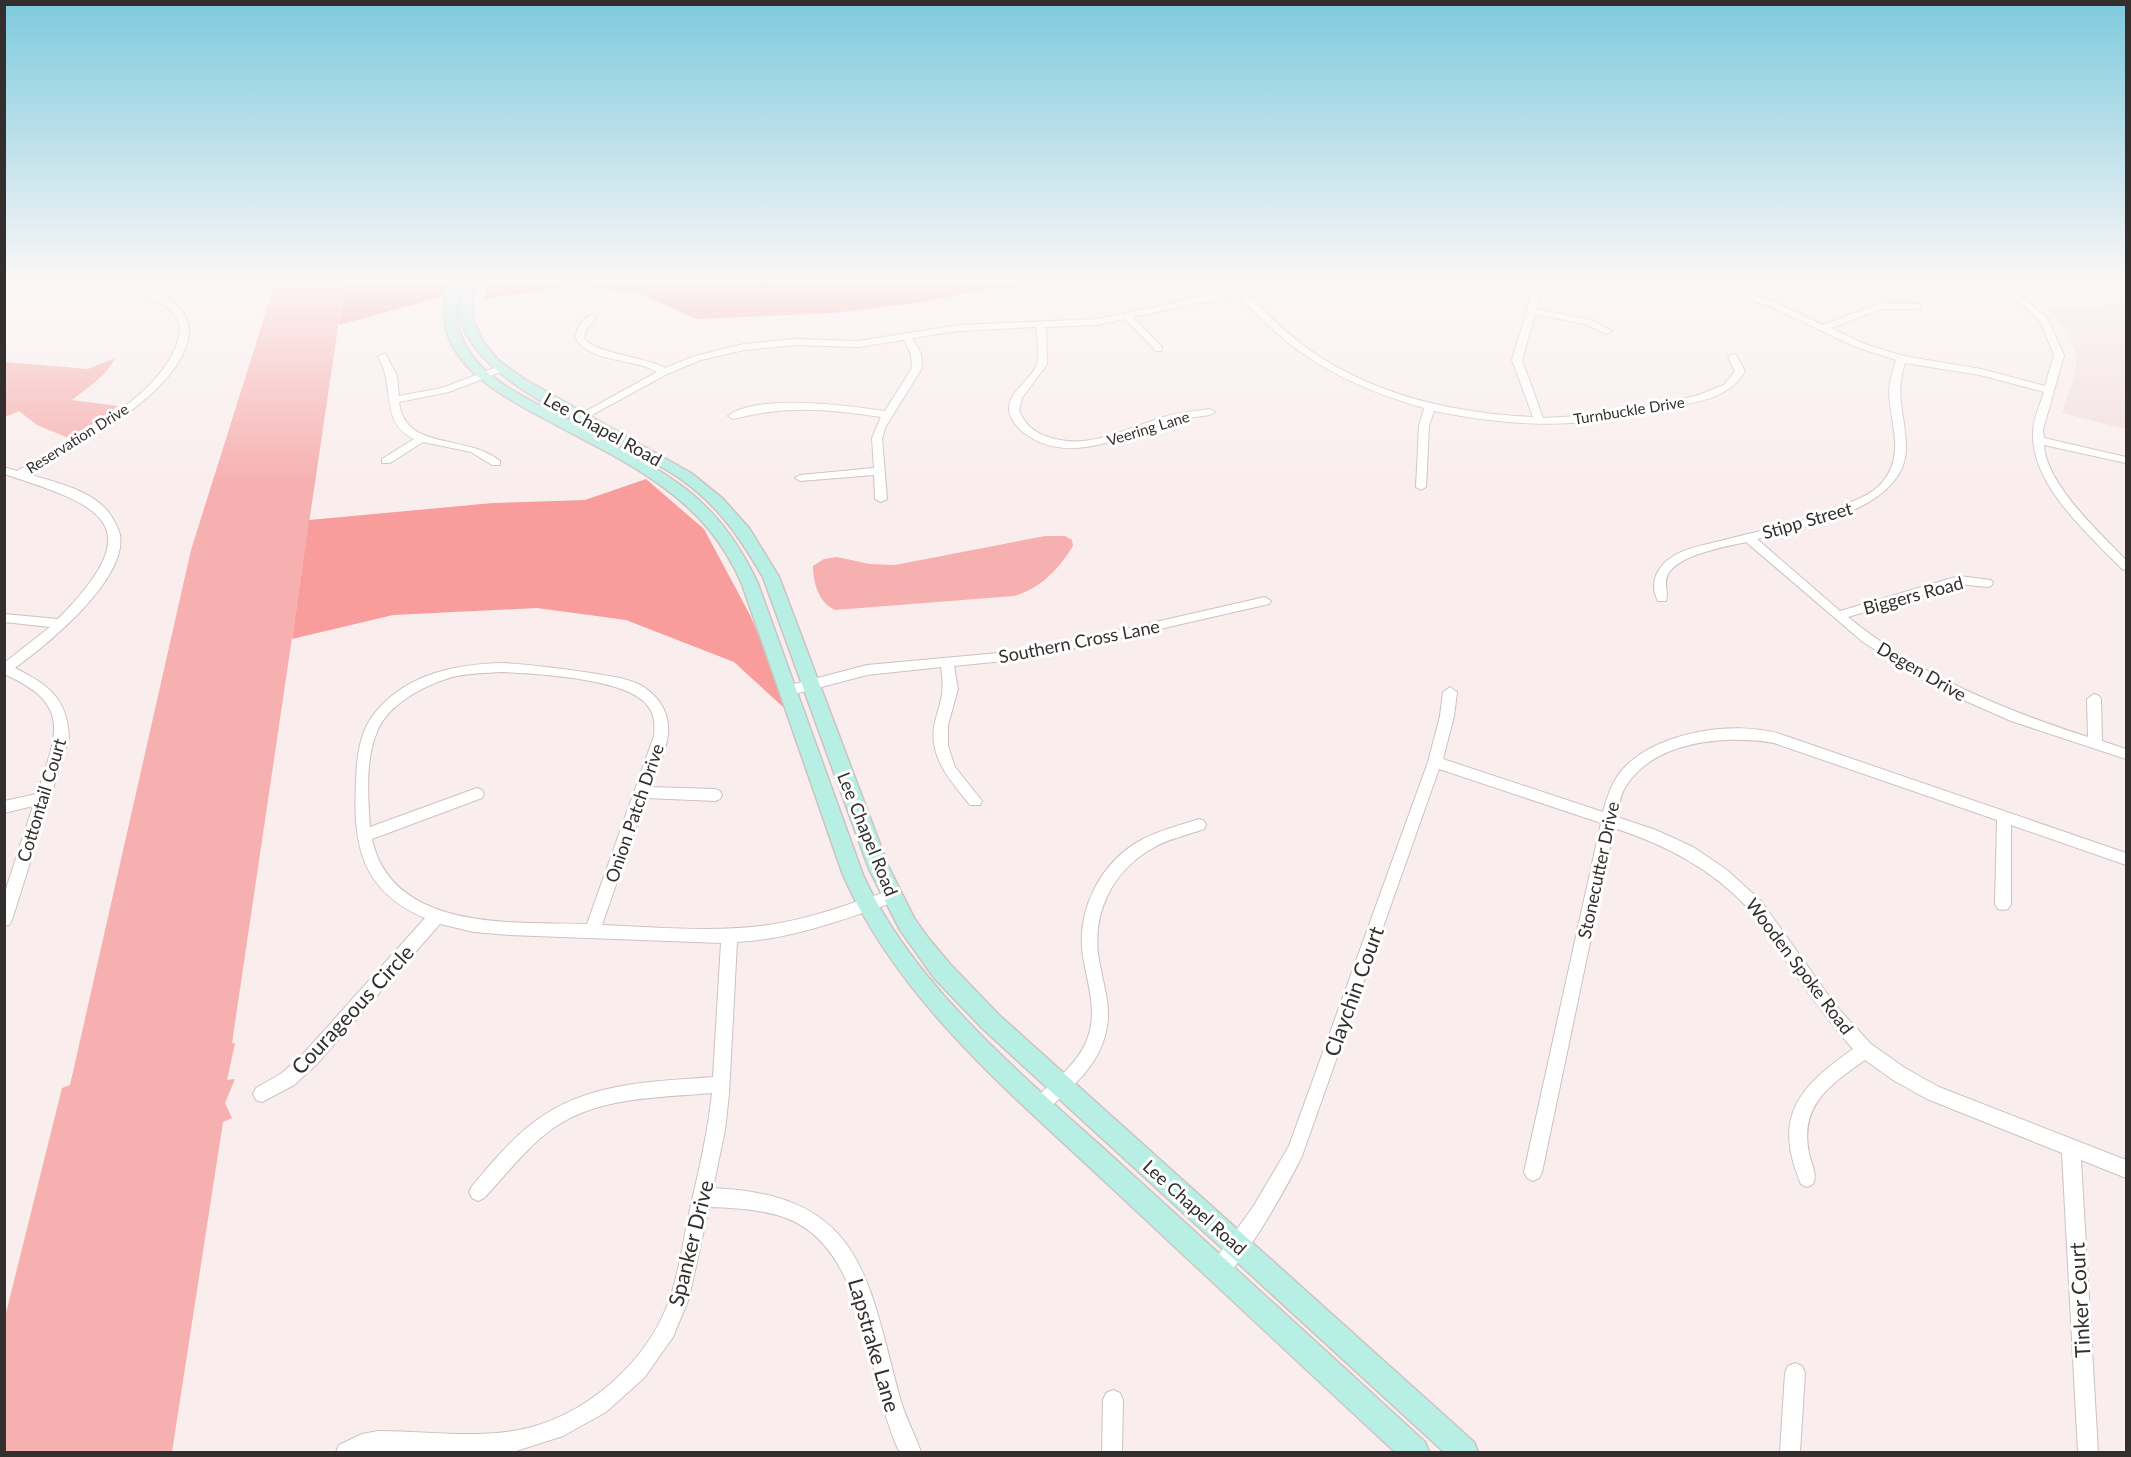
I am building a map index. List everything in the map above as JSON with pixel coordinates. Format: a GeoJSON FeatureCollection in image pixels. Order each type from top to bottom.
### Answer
{"type":"FeatureCollection","features":[{"type":"Feature","properties":{"kind":"main road","name":"Lee Chapel Road"},"geometry":{"type":"LineString","coordinates":[[459,348],[492,372],[574,421],[668,483],[719,529],[736,554],[750,584],[853,875],[866,904],[888,942],[926,992],[1040,1105],[1415,1452]]}},
{"type":"Feature","properties":{"kind":"main road","name":"Lee Chapel Road"},"geometry":{"type":"LineString","coordinates":[[480,348],[492,372]]}},
{"type":"Feature","properties":{"kind":"main road","name":"Lee Chapel Road"},"geometry":{"type":"LineString","coordinates":[[574,421],[686,476],[731,515],[764,562],[879,869],[907,924],[942,971],[991,1022],[1464,1452]]}},
{"type":"Feature","properties":{"kind":"street","name":"Reservation Drive"},"geometry":{"type":"LineString","coordinates":[[18,475],[114,417],[150,389],[169,368],[179,348]]}},
{"type":"Feature","properties":{"kind":"street"},"geometry":{"type":"LineString","coordinates":[[589,348],[607,355],[639,360],[664,372]]}},
{"type":"Feature","properties":{"kind":"street"},"geometry":{"type":"LineString","coordinates":[[574,421],[664,372],[711,354],[740,348]]}},
{"type":"Feature","properties":{"kind":"street"},"geometry":{"type":"LineString","coordinates":[[881,499],[877,438],[917,368],[916,354],[913,348]]}},
{"type":"Feature","properties":{"kind":"street","name":"Veering Lane"},"geometry":{"type":"LineString","coordinates":[[1042,348],[1043,361],[1017,398],[1014,410],[1022,426],[1035,436],[1062,444],[1096,444],[1169,419],[1210,412]]}},
{"type":"Feature","properties":{"kind":"street","name":"Turnbuckle Drive"},"geometry":{"type":"LineString","coordinates":[[1302,348],[1326,365],[1372,387],[1430,406],[1473,415],[1539,420],[1603,417],[1711,395],[1728,387],[1738,376],[1738,364],[1733,357]]}},
{"type":"Feature","properties":{"kind":"street"},"geometry":{"type":"LineString","coordinates":[[1521,348],[1517,360],[1539,420]]}},
{"type":"Feature","properties":{"kind":"street"},"geometry":{"type":"LineString","coordinates":[[1868,348],[1901,359],[1981,372],[2047,390]]}},
{"type":"Feature","properties":{"kind":"street"},"geometry":{"type":"LineString","coordinates":[[2057,348],[2059,355],[2038,423],[2038,440],[2047,470],[2060,495],[2085,527],[2127,566]]}},
{"type":"Feature","properties":{"kind":"street"},"geometry":{"type":"LineString","coordinates":[[383,357],[393,374],[398,421],[405,429],[422,438],[483,452],[496,463]]}},
{"type":"Feature","properties":{"kind":"street","name":"Stipp Street"},"geometry":{"type":"LineString","coordinates":[[1662,598],[1658,586],[1660,576],[1674,560],[1692,552],[1854,507],[1877,495],[1891,481],[1901,456],[1894,390],[1901,359]]}},
{"type":"Feature","properties":{"kind":"street"},"geometry":{"type":"LineString","coordinates":[[395,400],[445,390],[492,372]]}},
{"type":"Feature","properties":{"kind":"street"},"geometry":{"type":"LineString","coordinates":[[733,416],[757,409],[809,405],[888,416]]}},
{"type":"Feature","properties":{"kind":"street"},"geometry":{"type":"LineString","coordinates":[[1421,487],[1424,426],[1430,406]]}},
{"type":"Feature","properties":{"kind":"street"},"geometry":{"type":"LineString","coordinates":[[386,461],[422,438]]}},
{"type":"Feature","properties":{"kind":"street"},"geometry":{"type":"LineString","coordinates":[[2038,440],[2127,460]]}},
{"type":"Feature","properties":{"kind":"street"},"geometry":{"type":"LineString","coordinates":[[4,471],[86,501],[100,511],[113,527],[114,547],[109,563],[88,595],[62,624],[5,670]]}},
{"type":"Feature","properties":{"kind":"street"},"geometry":{"type":"LineString","coordinates":[[800,478],[878,471]]}},
{"type":"Feature","properties":{"kind":"street","name":"Degen Drive"},"geometry":{"type":"LineString","coordinates":[[1747,537],[1893,657],[1958,694],[2003,714],[2127,753]]}},
{"type":"Feature","properties":{"kind":"street","name":"Biggers Road"},"geometry":{"type":"LineString","coordinates":[[1840,615],[1959,580],[1987,583]]}},
{"type":"Feature","properties":{"kind":"street","name":"Southern Cross Lane"},"geometry":{"type":"LineString","coordinates":[[787,691],[867,670],[1033,654],[1265,601]]}},
{"type":"Feature","properties":{"kind":"street"},"geometry":{"type":"LineString","coordinates":[[4,618],[62,624]]}},
{"type":"Feature","properties":{"kind":"street"},"geometry":{"type":"LineString","coordinates":[[947,662],[951,689],[941,725],[941,746],[950,770],[975,801]]}},
{"type":"Feature","properties":{"kind":"street","name":"Onion Patch Drive"},"geometry":{"type":"LineString","coordinates":[[592,931],[661,736],[662,722],[656,705],[638,689],[618,682],[497,667],[462,669],[430,679],[403,694],[387,707],[368,738],[361,813],[363,836],[369,857],[382,879],[404,899],[436,917],[493,927],[592,931],[730,936],[800,926],[892,896]]}},
{"type":"Feature","properties":{"kind":"street","name":"Cottontail Court"},"geometry":{"type":"LineString","coordinates":[[4,920],[62,738],[59,712],[53,700],[41,688],[5,670]]}},
{"type":"Feature","properties":{"kind":"street","name":"Claychin Court"},"geometry":{"type":"LineString","coordinates":[[1218,1272],[1239,1246],[1278,1186],[1296,1150],[1435,762],[1447,716],[1450,692]]}},
{"type":"Feature","properties":{"kind":"street"},"geometry":{"type":"LineString","coordinates":[[2094,699],[2095,743]]}},
{"type":"Feature","properties":{"kind":"street","name":"Stonecutter Drive"},"geometry":{"type":"LineString","coordinates":[[1533,1172],[1609,820],[1617,789],[1635,765],[1688,739],[1728,732],[1759,735],[1790,743],[2127,859]]}},
{"type":"Feature","properties":{"kind":"street","name":"Wooden Spoke Road"},"geometry":{"type":"LineString","coordinates":[[1435,762],[1651,834],[1688,851],[1734,884],[1765,918],[1830,1011],[1866,1050],[1899,1074],[1933,1093],[2127,1169]]}},
{"type":"Feature","properties":{"kind":"street"},"geometry":{"type":"LineString","coordinates":[[643,792],[715,795]]}},
{"type":"Feature","properties":{"kind":"street"},"geometry":{"type":"LineString","coordinates":[[363,836],[477,794]]}},
{"type":"Feature","properties":{"kind":"street"},"geometry":{"type":"LineString","coordinates":[[4,807],[43,798]]}},
{"type":"Feature","properties":{"kind":"street"},"geometry":{"type":"LineString","coordinates":[[2003,904],[2004,816]]}},
{"type":"Feature","properties":{"kind":"street"},"geometry":{"type":"LineString","coordinates":[[1040,1105],[1088,1057],[1100,1027],[1101,1001],[1089,949],[1090,928],[1098,895],[1114,871],[1136,851],[1156,840],[1199,825]]}},
{"type":"Feature","properties":{"kind":"street","name":"Courageous Circle"},"geometry":{"type":"LineString","coordinates":[[262,1094],[288,1079],[310,1059],[436,917]]}},
{"type":"Feature","properties":{"kind":"street","name":"Spanker Drive"},"geometry":{"type":"LineString","coordinates":[[346,1452],[362,1444],[378,1441],[504,1441],[531,1437],[561,1427],[602,1402],[634,1375],[650,1354],[670,1321],[681,1292],[718,1119],[730,936]]}},
{"type":"Feature","properties":{"kind":"street"},"geometry":{"type":"LineString","coordinates":[[1807,1178],[1796,1149],[1797,1127],[1803,1108],[1825,1079],[1866,1050]]}},
{"type":"Feature","properties":{"kind":"street"},"geometry":{"type":"LineString","coordinates":[[478,1192],[535,1132],[575,1107],[610,1096],[722,1084]]}},
{"type":"Feature","properties":{"kind":"street","name":"Tinker Court"},"geometry":{"type":"LineString","coordinates":[[2071,1148],[2088,1452]]}},
{"type":"Feature","properties":{"kind":"street","name":"Lapstrake Lane"},"geometry":{"type":"LineString","coordinates":[[702,1197],[747,1199],[779,1206],[819,1228],[837,1245],[863,1288],[890,1398],[911,1452]]}},
{"type":"Feature","properties":{"kind":"street"},"geometry":{"type":"LineString","coordinates":[[1790,1452],[1795,1373]]}},
{"type":"Feature","properties":{"kind":"street"},"geometry":{"type":"LineString","coordinates":[[1112,1452],[1113,1400]]}},
{"type":"Feature","properties":{"kind":"shaded area"},"geometry":{"type":"Polygon","coordinates":[[[255,348],[335,348],[232,1043],[235,1043],[227,1080],[235,1079],[225,1103],[232,1118],[223,1122],[172,1452],[5,1452],[5,1317],[62,1088],[70,1085],[191,550],[255,348]]]}},
{"type":"Feature","properties":{"kind":"shaded area"},"geometry":{"type":"Polygon","coordinates":[[[2074,348],[2126,348],[2126,429],[2062,413],[2076,370],[2074,348]]]}},
{"type":"Feature","properties":{"kind":"shaded area"},"geometry":{"type":"Polygon","coordinates":[[[115,358],[102,376],[72,400],[118,406],[71,439],[37,425],[19,411],[5,417],[5,362],[88,369],[115,358]]]}},
{"type":"Feature","properties":{"kind":"shaded area"},"geometry":{"type":"Polygon","coordinates":[[[646,479],[704,529],[750,615],[793,716],[734,662],[626,620],[537,608],[393,615],[292,639],[309,520],[493,503],[585,500],[646,479]]]}},
{"type":"Feature","properties":{"kind":"shaded area"},"geometry":{"type":"Polygon","coordinates":[[[1045,536],[1065,536],[1072,540],[1073,546],[1061,563],[1041,583],[1014,596],[835,610],[825,603],[814,579],[813,566],[824,559],[837,557],[870,564],[895,565],[1045,536]]]}}]}
